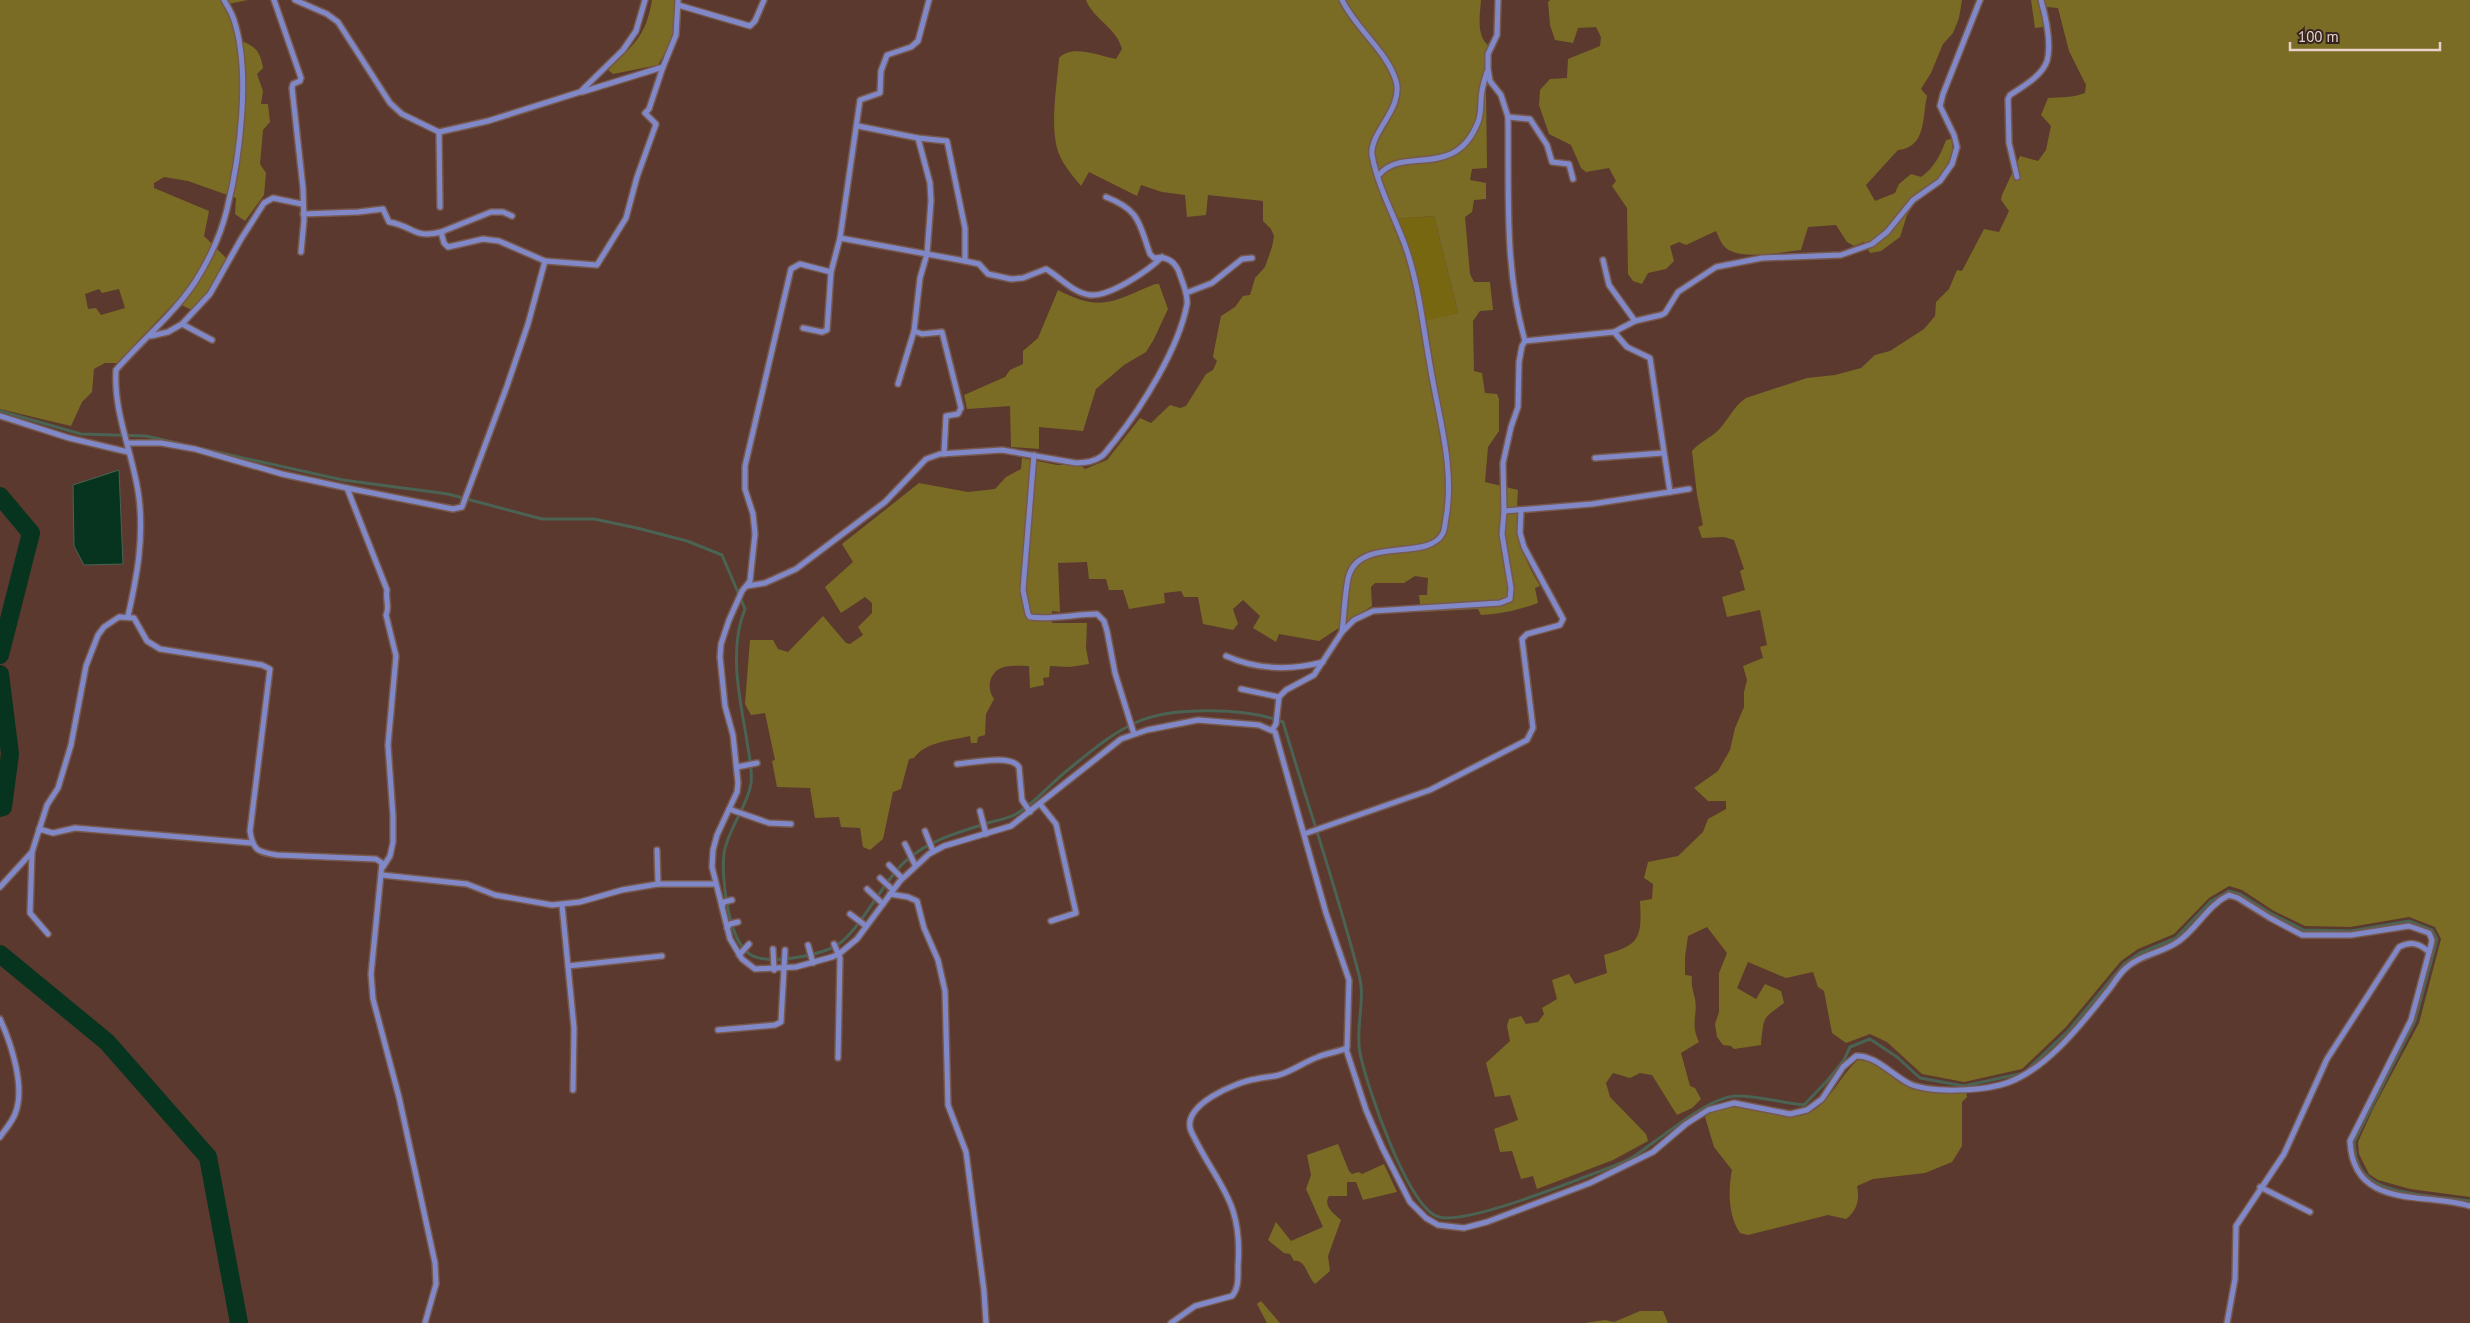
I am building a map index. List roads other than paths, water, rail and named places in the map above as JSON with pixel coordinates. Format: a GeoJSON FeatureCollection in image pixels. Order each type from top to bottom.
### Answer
{"type":"FeatureCollection","features":[{"type":"Feature","properties":{"kind":"street"},"geometry":{"type":"LineString","coordinates":[[128,616],[140,562],[139,498],[117,395],[116,370],[150,336],[194,283],[212,253],[227,210],[238,142],[243,70],[234,18],[224,0]]}},
{"type":"Feature","properties":{"kind":"street"},"geometry":{"type":"LineString","coordinates":[[274,0],[300,78],[300,81],[292,84],[292,88],[300,148],[303,214],[301,252]]}},
{"type":"Feature","properties":{"kind":"street"},"geometry":{"type":"LineString","coordinates":[[295,0],[327,14],[338,22],[390,103],[402,114],[440,132],[488,121],[663,67]]}},
{"type":"Feature","properties":{"kind":"street"},"geometry":{"type":"LineString","coordinates":[[580,92],[622,50],[636,31],[645,0]]}},
{"type":"Feature","properties":{"kind":"street"},"geometry":{"type":"LineString","coordinates":[[441,232],[444,243],[448,248],[483,239],[499,241],[545,261],[597,265],[618,234],[626,218],[637,177],[656,127],[656,124],[645,112],[649,109],[676,36],[678,2],[750,26],[755,21],[764,0]]}},
{"type":"Feature","properties":{"kind":"street"},"geometry":{"type":"LineString","coordinates":[[803,328],[822,332],[827,330],[831,272],[840,238],[858,126],[860,100],[880,93],[881,72],[887,56],[895,51],[911,47],[918,41],[929,0]]}},
{"type":"Feature","properties":{"kind":"street"},"geometry":{"type":"LineString","coordinates":[[1342,0],[1349,13],[1392,71],[1397,84],[1392,111],[1381,127],[1372,153],[1416,281],[1448,470],[1448,508],[1443,532],[1434,543],[1422,548],[1377,552],[1360,561],[1349,574],[1342,632]]}},
{"type":"Feature","properties":{"kind":"street"},"geometry":{"type":"LineString","coordinates":[[1272,730],[1276,724],[1279,697],[1286,690],[1314,675],[1342,632],[1354,620],[1373,611],[1500,603],[1510,599],[1511,588],[1502,534],[1504,511],[1503,463],[1509,434],[1518,407],[1519,362],[1522,346],[1525,341],[1511,281],[1508,116],[1502,95],[1490,81],[1488,69],[1488,54],[1497,35],[1498,0]]}},
{"type":"Feature","properties":{"kind":"street"},"geometry":{"type":"LineString","coordinates":[[1525,341],[1614,332],[1634,321],[1665,313],[1678,292],[1716,267],[1762,258],[1841,255],[1872,244],[1887,232],[1913,200],[1940,181],[1956,154],[1954,135],[1940,106],[1980,0]]}},
{"type":"Feature","properties":{"kind":"street"},"geometry":{"type":"LineString","coordinates":[[2017,177],[2009,143],[2008,99],[2010,95],[2039,73],[2046,62],[2047,30],[2041,0]]}},
{"type":"Feature","properties":{"kind":"street"},"geometry":{"type":"LineString","coordinates":[[1378,175],[1385,168],[1403,162],[1425,161],[1454,153],[1466,144],[1479,120],[1482,89],[1488,69]]}},
{"type":"Feature","properties":{"kind":"street"},"geometry":{"type":"LineString","coordinates":[[1508,116],[1530,119],[1547,145],[1550,160],[1552,162],[1569,164],[1573,179]]}},
{"type":"Feature","properties":{"kind":"street"},"geometry":{"type":"LineString","coordinates":[[858,126],[918,138],[947,141],[965,228],[965,261]]}},
{"type":"Feature","properties":{"kind":"street"},"geometry":{"type":"LineString","coordinates":[[440,132],[440,207]]}},
{"type":"Feature","properties":{"kind":"street"},"geometry":{"type":"LineString","coordinates":[[898,384],[914,331],[920,278],[927,254],[932,201],[930,183],[918,138]]}},
{"type":"Feature","properties":{"kind":"street"},"geometry":{"type":"LineString","coordinates":[[747,586],[765,583],[796,570],[885,502],[926,459],[944,454],[1002,450],[1076,463],[1088,462],[1102,456],[1129,422],[1163,365],[1182,323],[1187,303],[1186,293],[1178,268],[1172,261],[1162,257],[1154,258],[1150,254],[1139,220],[1131,210],[1106,196]]}},
{"type":"Feature","properties":{"kind":"street"},"geometry":{"type":"LineString","coordinates":[[150,336],[168,332],[182,324],[210,294],[241,238],[264,203],[273,198],[302,204]]}},
{"type":"Feature","properties":{"kind":"street"},"geometry":{"type":"LineString","coordinates":[[303,214],[383,209],[389,222],[405,226],[423,236],[441,232],[491,212],[503,212],[512,216]]}},
{"type":"Feature","properties":{"kind":"street"},"geometry":{"type":"LineString","coordinates":[[840,238],[979,264],[988,274],[1011,279],[1023,278],[1046,269],[1073,288],[1090,295],[1108,292],[1154,265],[1162,257]]}},
{"type":"Feature","properties":{"kind":"street"},"geometry":{"type":"LineString","coordinates":[[1186,293],[1212,283],[1242,259],[1252,258]]}},
{"type":"Feature","properties":{"kind":"street"},"geometry":{"type":"LineString","coordinates":[[1602,260],[1609,285],[1634,321]]}},
{"type":"Feature","properties":{"kind":"street"},"geometry":{"type":"LineString","coordinates":[[128,443],[161,443],[195,449],[282,474],[453,509],[462,507],[507,386],[545,261]]}},
{"type":"Feature","properties":{"kind":"street"},"geometry":{"type":"LineString","coordinates":[[831,272],[800,264],[791,269],[745,466],[745,489],[753,514],[755,534],[751,571],[747,586],[734,605],[724,633],[720,656],[725,706],[740,767],[737,792],[713,850],[712,867],[716,884],[727,902],[739,955],[756,969],[774,970],[813,963],[839,954],[857,939],[902,878],[933,851],[1011,826],[1117,742],[1134,734],[1162,726],[1198,720],[1260,725],[1272,730],[1279,744],[1306,834],[1326,913],[1349,980],[1351,989],[1346,1049],[1366,1110],[1382,1147],[1410,1202],[1426,1218],[1438,1225],[1464,1228],[1488,1222],[1590,1183],[1652,1152],[1686,1124],[1708,1110],[1734,1103],[1790,1114],[1807,1110],[1822,1099],[1843,1068],[1856,1056],[1862,1056],[1877,1063],[1911,1084],[1924,1087],[1966,1089],[2000,1085],[2028,1074],[2066,1039],[2127,967],[2142,957],[2178,942],[2214,904],[2229,895],[2238,898],[2302,935],[2351,935],[2409,926],[2429,933],[2432,940],[2411,1020],[2350,1141],[2350,1156],[2363,1180],[2374,1188],[2408,1197],[2470,1206]]}},
{"type":"Feature","properties":{"kind":"street"},"geometry":{"type":"LineString","coordinates":[[182,324],[212,340]]}},
{"type":"Feature","properties":{"kind":"street"},"geometry":{"type":"LineString","coordinates":[[914,331],[922,334],[942,332],[961,408],[958,414],[946,416],[944,454]]}},
{"type":"Feature","properties":{"kind":"street"},"geometry":{"type":"LineString","coordinates":[[1614,332],[1627,347],[1650,358],[1670,492]]}},
{"type":"Feature","properties":{"kind":"street"},"geometry":{"type":"LineString","coordinates":[[0,416],[69,438],[128,452]]}},
{"type":"Feature","properties":{"kind":"street"},"geometry":{"type":"LineString","coordinates":[[1595,458],[1663,453]]}},
{"type":"Feature","properties":{"kind":"street"},"geometry":{"type":"LineString","coordinates":[[1034,455],[1023,590],[1028,614],[1030,618],[1070,614],[1096,614],[1100,616],[1107,631],[1115,673],[1134,734]]}},
{"type":"Feature","properties":{"kind":"street"},"geometry":{"type":"LineString","coordinates":[[347,488],[387,590],[385,597],[388,610],[386,616],[396,656],[388,745],[393,816],[392,842],[390,856],[383,867],[371,974],[373,999],[399,1097],[435,1263],[436,1284],[425,1323]]}},
{"type":"Feature","properties":{"kind":"street"},"geometry":{"type":"LineString","coordinates":[[1504,511],[1521,511],[1688,489]]}},
{"type":"Feature","properties":{"kind":"street"},"geometry":{"type":"LineString","coordinates":[[1306,834],[1430,790],[1526,740],[1531,735],[1533,728],[1522,639],[1527,634],[1560,625],[1563,619],[1524,547],[1520,533],[1521,511]]}},
{"type":"Feature","properties":{"kind":"street"},"geometry":{"type":"LineString","coordinates":[[48,934],[30,913],[32,852],[48,805],[58,788],[71,745],[92,647],[104,627],[119,617],[128,616],[134,618],[147,641],[160,649],[262,664],[270,669],[250,831],[252,843],[262,853],[376,859],[380,860],[383,867]]}},
{"type":"Feature","properties":{"kind":"street"},"geometry":{"type":"LineString","coordinates":[[1226,656],[1248,665],[1268,668],[1306,666],[1323,662]]}},
{"type":"Feature","properties":{"kind":"street"},"geometry":{"type":"LineString","coordinates":[[1241,689],[1279,697]]}},
{"type":"Feature","properties":{"kind":"street"},"geometry":{"type":"LineString","coordinates":[[957,764],[1008,760],[1014,762],[1019,767],[1022,800],[1030,812]]}},
{"type":"Feature","properties":{"kind":"street"},"geometry":{"type":"LineString","coordinates":[[740,767],[755,764]]}},
{"type":"Feature","properties":{"kind":"street"},"geometry":{"type":"LineString","coordinates":[[1040,804],[1056,824],[1076,913],[1051,921]]}},
{"type":"Feature","properties":{"kind":"street"},"geometry":{"type":"LineString","coordinates":[[729,809],[769,823],[791,824]]}},
{"type":"Feature","properties":{"kind":"street"},"geometry":{"type":"LineString","coordinates":[[980,813],[986,834]]}},
{"type":"Feature","properties":{"kind":"street"},"geometry":{"type":"LineString","coordinates":[[39,829],[53,832],[75,828],[252,843]]}},
{"type":"Feature","properties":{"kind":"street"},"geometry":{"type":"LineString","coordinates":[[926,834],[933,851]]}},
{"type":"Feature","properties":{"kind":"street"},"geometry":{"type":"LineString","coordinates":[[906,847],[915,865]]}},
{"type":"Feature","properties":{"kind":"street"},"geometry":{"type":"LineString","coordinates":[[657,850],[658,884]]}},
{"type":"Feature","properties":{"kind":"street"},"geometry":{"type":"LineString","coordinates":[[0,887],[32,852]]}},
{"type":"Feature","properties":{"kind":"street"},"geometry":{"type":"LineString","coordinates":[[890,866],[902,878]]}},
{"type":"Feature","properties":{"kind":"street"},"geometry":{"type":"LineString","coordinates":[[382,875],[467,884],[495,895],[562,905],[622,890],[658,884],[716,884]]}},
{"type":"Feature","properties":{"kind":"street"},"geometry":{"type":"LineString","coordinates":[[884,882],[891,892],[916,901],[924,928],[938,960],[945,991],[948,1104],[966,1152],[984,1291],[986,1323]]}},
{"type":"Feature","properties":{"kind":"street"},"geometry":{"type":"LineString","coordinates":[[867,889],[883,904]]}},
{"type":"Feature","properties":{"kind":"street"},"geometry":{"type":"LineString","coordinates":[[562,905],[574,1028],[573,1090]]}},
{"type":"Feature","properties":{"kind":"street"},"geometry":{"type":"LineString","coordinates":[[850,914],[866,926]]}},
{"type":"Feature","properties":{"kind":"street"},"geometry":{"type":"LineString","coordinates":[[2227,1323],[2235,1279],[2236,1226],[2293,1137],[2327,1059],[2399,947],[2408,943],[2416,943],[2429,952]]}},
{"type":"Feature","properties":{"kind":"street"},"geometry":{"type":"LineString","coordinates":[[834,944],[839,954],[838,1058]]}},
{"type":"Feature","properties":{"kind":"street"},"geometry":{"type":"LineString","coordinates":[[739,955],[746,946]]}},
{"type":"Feature","properties":{"kind":"street"},"geometry":{"type":"LineString","coordinates":[[809,947],[813,963]]}},
{"type":"Feature","properties":{"kind":"street"},"geometry":{"type":"LineString","coordinates":[[773,950],[774,970]]}},
{"type":"Feature","properties":{"kind":"street"},"geometry":{"type":"LineString","coordinates":[[718,1030],[779,1024],[781,1022],[785,951]]}},
{"type":"Feature","properties":{"kind":"street"},"geometry":{"type":"LineString","coordinates":[[568,966],[662,956]]}},
{"type":"Feature","properties":{"kind":"street"},"geometry":{"type":"LineString","coordinates":[[0,1019],[8,1038],[18,1078],[15,1115],[0,1137]]}},
{"type":"Feature","properties":{"kind":"street"},"geometry":{"type":"LineString","coordinates":[[1171,1323],[1195,1306],[1232,1296],[1237,1288],[1240,1244],[1237,1221],[1223,1186],[1191,1131],[1190,1117],[1201,1105],[1225,1089],[1256,1079],[1280,1075],[1317,1057],[1346,1049]]}},
{"type":"Feature","properties":{"kind":"street"},"geometry":{"type":"LineString","coordinates":[[2260,1188],[2310,1212]]}},
{"type":"Feature","properties":{"kind":"waterway"},"geometry":{"type":"LineString","coordinates":[[0,411],[81,434],[146,436],[190,446]]}},
{"type":"Feature","properties":{"kind":"waterway"},"geometry":{"type":"LineString","coordinates":[[199,448],[343,480],[448,494],[542,519],[594,519],[687,541],[722,555],[745,609],[737,639],[736,655],[738,688],[750,760],[751,778],[746,801],[726,844],[723,864],[725,892],[737,937],[743,948],[751,955],[759,958],[791,958],[814,954],[832,948],[851,933],[889,880],[917,852],[946,837],[1016,814],[1110,737],[1137,722],[1170,713],[1190,711],[1250,714],[1283,722],[1359,975],[1361,984],[1359,1043],[1364,1069],[1379,1116],[1402,1170],[1414,1192],[1427,1209],[1439,1217],[1452,1218],[1490,1210],[1537,1195],[1620,1164],[1636,1155],[1698,1111],[1724,1098],[1742,1096],[1804,1105],[1844,1060],[1850,1047],[1870,1039],[1897,1057],[1920,1078],[1964,1086],[2024,1073],[2069,1030],[2124,964],[2140,953],[2176,938],[2211,901],[2229,891],[2240,894],[2272,914],[2304,930],[2351,931],[2409,921],[2432,930],[2437,939],[2415,1021],[2354,1142],[2355,1152],[2361,1170],[2368,1177],[2388,1188],[2470,1201]]}},
{"type":"Feature","properties":{"kind":"waterway"},"geometry":{"type":"LineString","coordinates":[[0,496],[31,533],[0,655]]}},
{"type":"Feature","properties":{"kind":"waterway"},"geometry":{"type":"LineString","coordinates":[[0,674],[10,754],[3,807],[0,808]]}},
{"type":"Feature","properties":{"kind":"waterway"},"geometry":{"type":"LineString","coordinates":[[0,954],[107,1042],[208,1157],[239,1323]]}}]}
